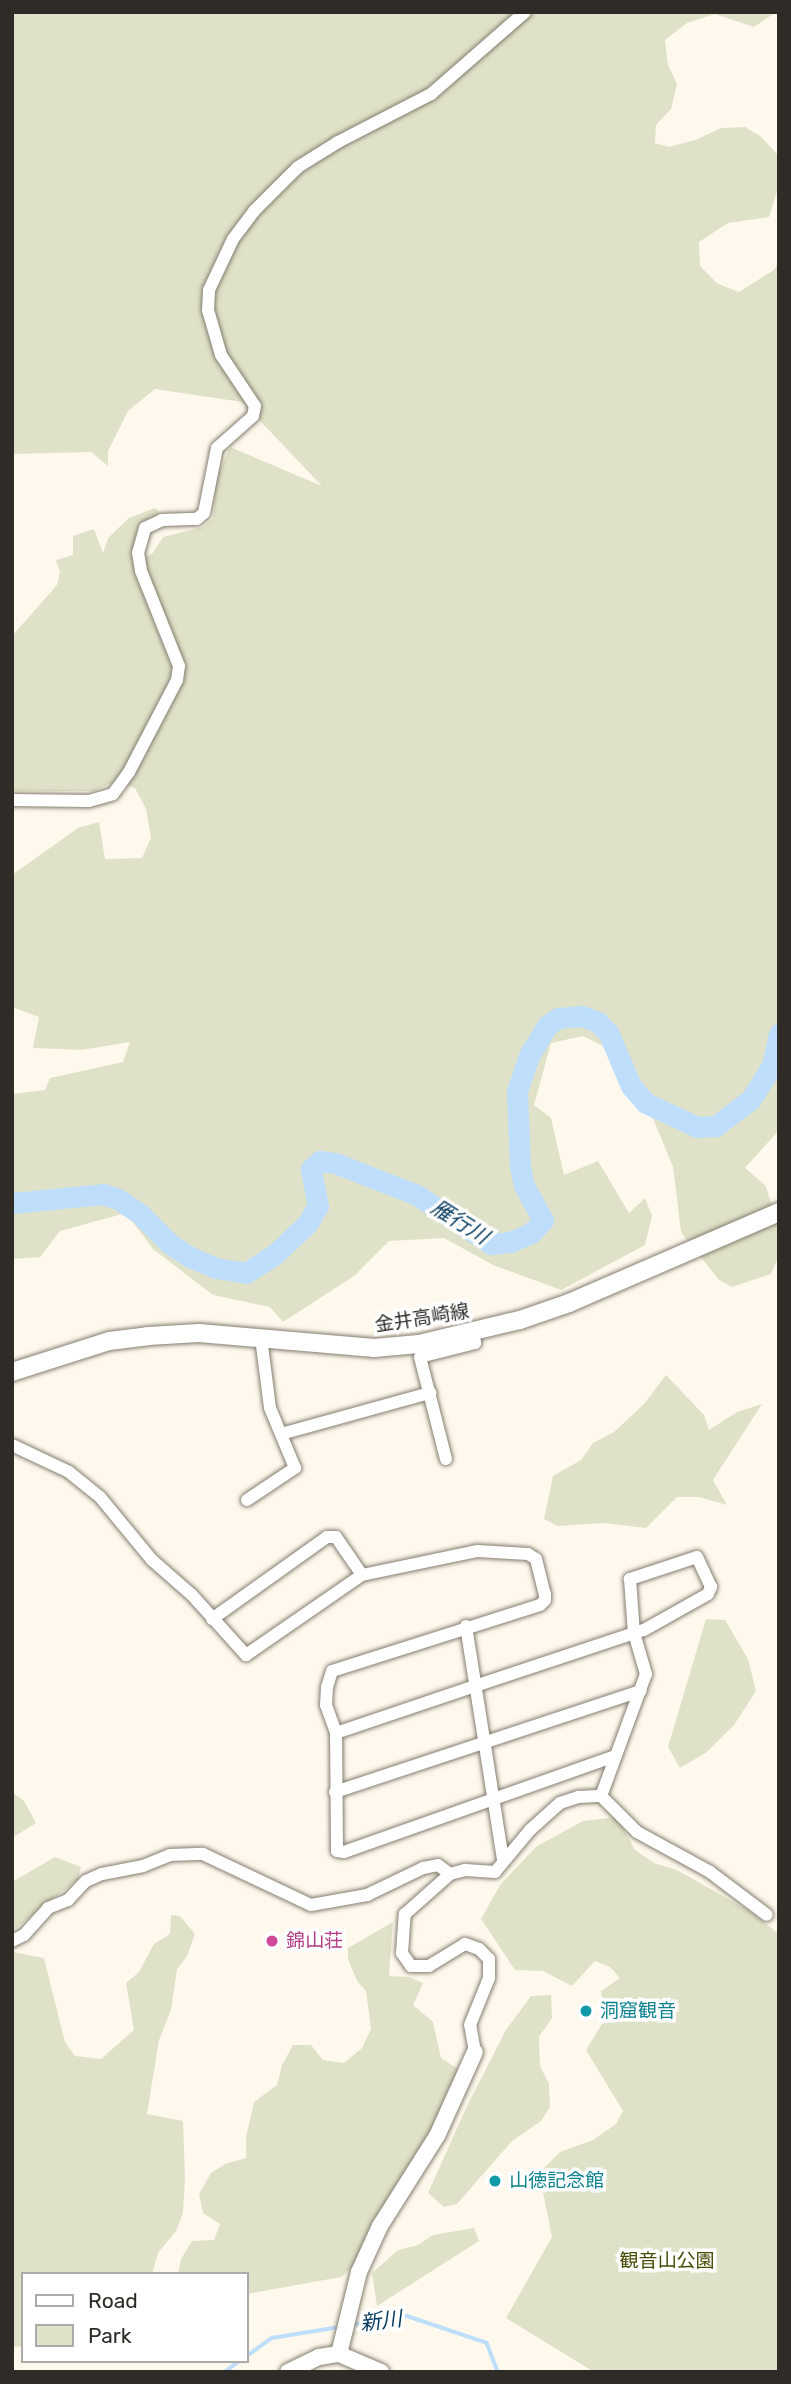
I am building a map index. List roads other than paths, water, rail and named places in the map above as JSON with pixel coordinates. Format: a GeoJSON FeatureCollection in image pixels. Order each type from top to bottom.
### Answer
{"type":"FeatureCollection","features":[{"type":"Feature","properties":{"kind":"main road","name":"金井高崎線"},"geometry":{"type":"LineString","coordinates":[[12,1373],[109,1341],[199,1333],[374,1348],[419,1344],[520,1321],[569,1303],[775,1214]]}},
{"type":"Feature","properties":{"kind":"street"},"geometry":{"type":"LineString","coordinates":[[12,800],[89,801],[113,794],[129,772],[177,680],[179,666],[141,570],[138,553],[145,528],[162,520],[197,519],[204,513],[217,448],[253,416],[255,406],[221,355],[212,335],[208,310],[209,290],[233,239],[254,211],[298,167],[338,142],[430,94],[525,12]]}},
{"type":"Feature","properties":{"kind":"street"},"geometry":{"type":"LineString","coordinates":[[446,1459],[420,1357],[475,1343],[473,1332]]}},
{"type":"Feature","properties":{"kind":"street"},"geometry":{"type":"LineString","coordinates":[[247,1500],[295,1468],[270,1408],[261,1338]]}},
{"type":"Feature","properties":{"kind":"street"},"geometry":{"type":"LineString","coordinates":[[281,1434],[430,1392]]}},
{"type":"Feature","properties":{"kind":"street"},"geometry":{"type":"LineString","coordinates":[[12,1445],[69,1472],[100,1497],[152,1560],[192,1595],[241,1654],[251,1654],[362,1575],[477,1551],[528,1554],[536,1559],[545,1594],[543,1603],[332,1671],[327,1687],[327,1705],[336,1733],[335,1847],[340,1852],[493,1801],[613,1757]]}},
{"type":"Feature","properties":{"kind":"street"},"geometry":{"type":"LineString","coordinates":[[212,1619],[327,1536],[336,1537],[362,1575]]}},
{"type":"Feature","properties":{"kind":"street"},"geometry":{"type":"LineString","coordinates":[[336,1733],[634,1633],[708,1594],[711,1587],[700,1558],[692,1557],[632,1576],[629,1594],[634,1633],[646,1669],[641,1691],[613,1757],[601,1796]]}},
{"type":"Feature","properties":{"kind":"street"},"geometry":{"type":"LineString","coordinates":[[466,1626],[503,1859]]}},
{"type":"Feature","properties":{"kind":"street"},"geometry":{"type":"LineString","coordinates":[[335,1792],[641,1691]]}},
{"type":"Feature","properties":{"kind":"street"},"geometry":{"type":"LineString","coordinates":[[339,2354],[359,2272],[380,2226],[437,2136],[475,2052],[470,2025],[489,1978],[489,1959],[472,1944],[465,1944],[420,1968],[411,1966],[402,1953],[407,1909],[450,1874],[465,1870],[495,1872],[503,1859],[560,1803],[601,1796]]}},
{"type":"Feature","properties":{"kind":"street"},"geometry":{"type":"LineString","coordinates":[[601,1796],[637,1832],[710,1872],[767,1915]]}},
{"type":"Feature","properties":{"kind":"street"},"geometry":{"type":"LineString","coordinates":[[12,1941],[24,1935],[48,1908],[68,1900],[86,1881],[170,1855],[203,1854],[311,1905],[367,1895],[423,1868],[438,1865],[450,1874]]}},
{"type":"Feature","properties":{"kind":"street"},"geometry":{"type":"LineString","coordinates":[[288,2372],[319,2357],[339,2354],[381,2372]]}},
{"type":"Feature","properties":{"kind":"waterway","name":"雁行川"},"geometry":{"type":"LineString","coordinates":[[12,1203],[103,1194],[118,1199],[139,1213],[170,1244],[190,1257],[216,1268],[246,1273],[274,1255],[307,1224],[318,1206],[311,1169],[320,1161],[335,1163],[417,1195],[491,1244],[510,1242],[531,1233],[543,1220],[524,1186],[520,1166],[517,1091],[530,1054],[547,1026],[558,1018],[582,1016],[598,1022],[609,1034],[631,1086],[646,1103],[697,1127],[716,1126],[751,1099],[772,1066],[779,1034]]}},
{"type":"Feature","properties":{"kind":"waterway","name":"新川"},"geometry":{"type":"LineString","coordinates":[[350,2325],[407,2316],[487,2343],[498,2372]]}},
{"type":"Feature","properties":{"kind":"waterway","name":"新川"},"geometry":{"type":"LineString","coordinates":[[248,2355],[272,2338],[339,2327]]}},
{"type":"Feature","properties":{"kind":"waterway","name":"新川"},"geometry":{"type":"LineString","coordinates":[[225,2372],[236,2363]]}},
{"type":"Feature","properties":{"kind":"place","name":"錦山荘"},"geometry":{"type":"Point","coordinates":[272,1941]}},
{"type":"Feature","properties":{"kind":"place","name":"洞窟観音"},"geometry":{"type":"Point","coordinates":[586,2011]}},
{"type":"Feature","properties":{"kind":"place","name":"山徳記念館"},"geometry":{"type":"Point","coordinates":[495,2181]}},
{"type":"Feature","properties":{"kind":"park label","name":"観音山公園"},"geometry":{"type":"Point","coordinates":[667,2261]}}]}
